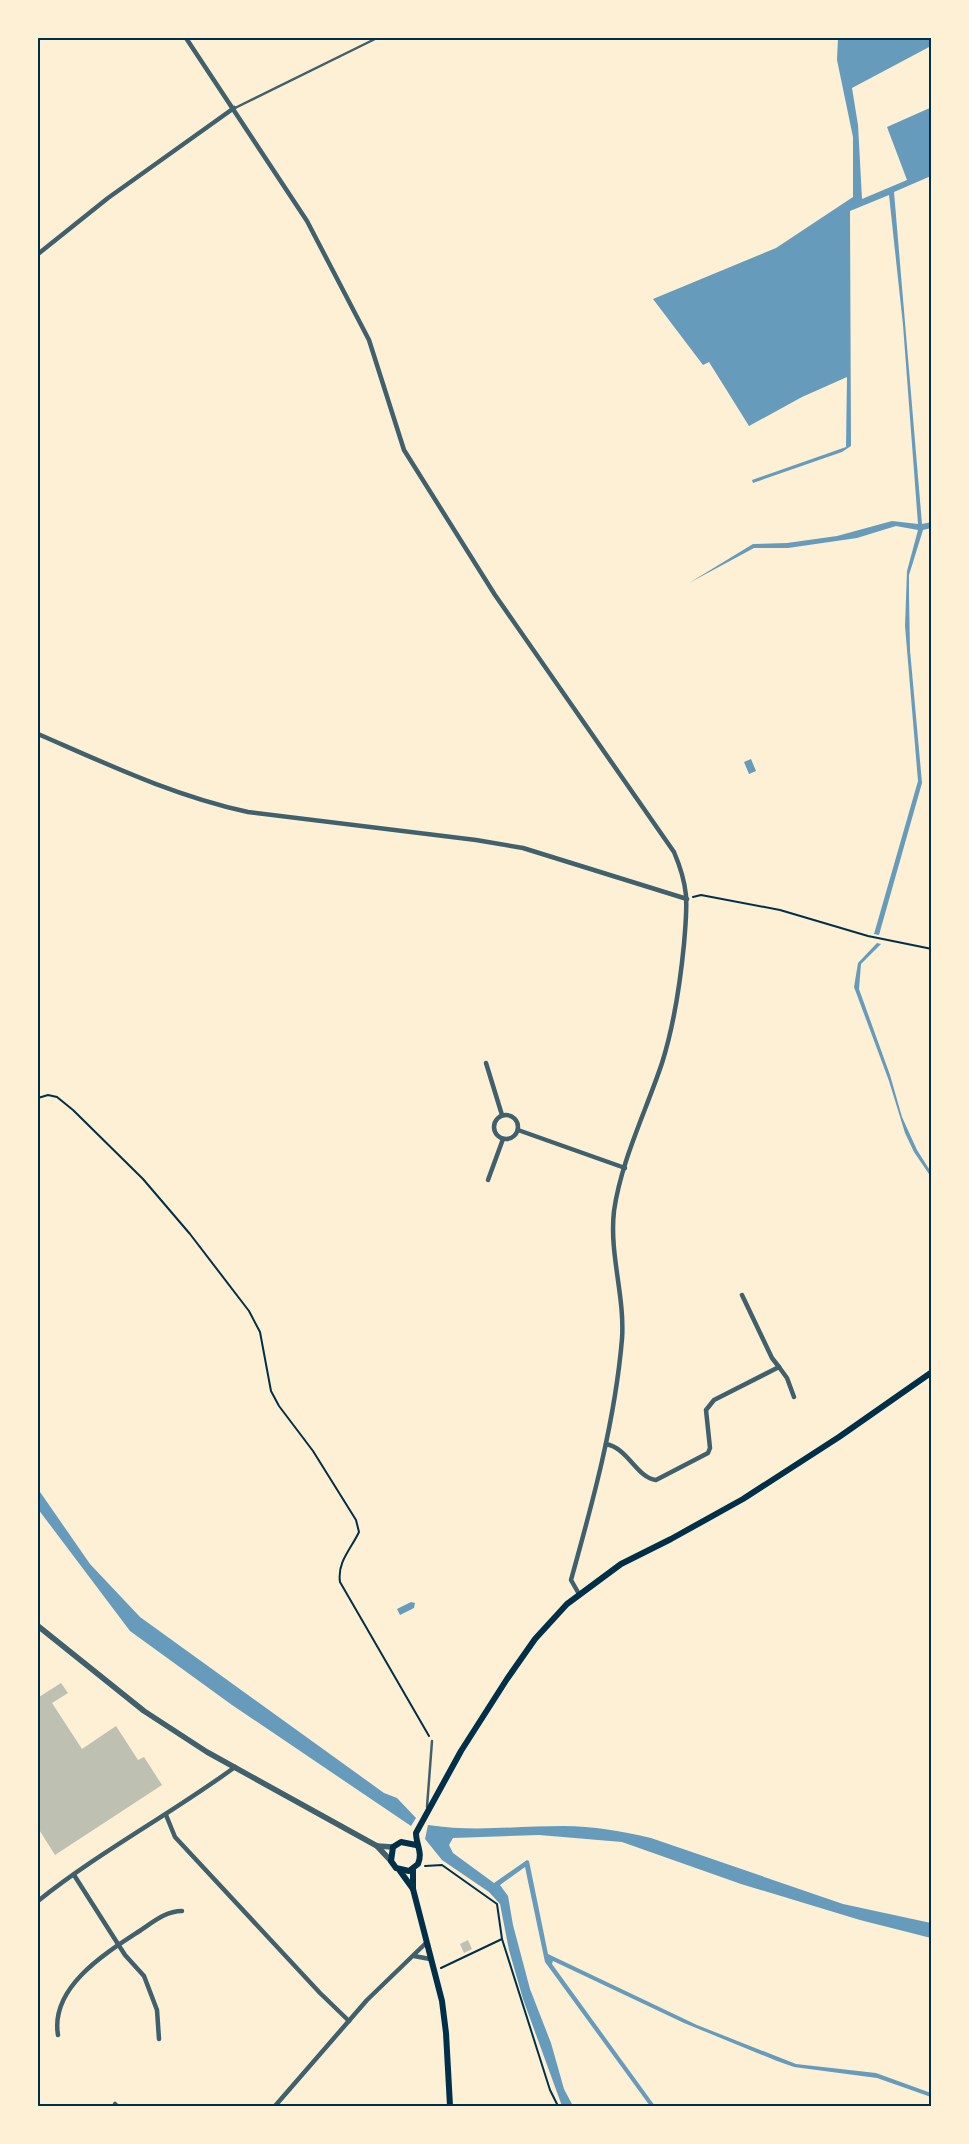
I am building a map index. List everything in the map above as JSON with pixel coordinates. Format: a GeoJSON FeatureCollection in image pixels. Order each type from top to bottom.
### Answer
{"type":"FeatureCollection","features":[{"type":"Feature","properties":{"kind":"main road"},"geometry":{"type":"LineString","coordinates":[[450,2106],[446,2033],[442,2002],[413,1889],[413,1870],[418,1864],[420,1854],[416,1845],[416,1833],[461,1750],[529,1647],[553,1617],[579,1594],[622,1564],[742,1499],[839,1437],[932,1372]]}},
{"type":"Feature","properties":{"kind":"main road"},"geometry":{"type":"LineString","coordinates":[[413,1889],[391,1861],[393,1847],[406,1841],[416,1833]]}},
{"type":"Feature","properties":{"kind":"main road"},"geometry":{"type":"LineString","coordinates":[[406,1841],[416,1845]]}},
{"type":"Feature","properties":{"kind":"main road"},"geometry":{"type":"LineString","coordinates":[[400,1871],[413,1870]]}},
{"type":"Feature","properties":{"kind":"street"},"geometry":{"type":"LineString","coordinates":[[186,38],[307,221],[369,340],[404,450],[495,595],[674,852],[686,886],[687,899],[678,995],[670,1030],[626,1168],[615,1210],[613,1229],[622,1337],[616,1389],[606,1444],[571,1580],[579,1594]]}},
{"type":"Feature","properties":{"kind":"street"},"geometry":{"type":"LineString","coordinates":[[38,254],[108,198],[234,108]]}},
{"type":"Feature","properties":{"kind":"street"},"geometry":{"type":"LineString","coordinates":[[38,734],[166,789],[220,806],[248,812],[516,847],[687,899]]}},
{"type":"Feature","properties":{"kind":"street"},"geometry":{"type":"LineString","coordinates":[[486,1063],[502,1115]]}},
{"type":"Feature","properties":{"kind":"street"},"geometry":{"type":"LineString","coordinates":[[502,1115],[513,1117],[518,1123],[518,1130],[514,1137],[503,1139],[496,1134],[494,1127],[496,1120],[502,1115]]}},
{"type":"Feature","properties":{"kind":"street"},"geometry":{"type":"LineString","coordinates":[[518,1130],[626,1168]]}},
{"type":"Feature","properties":{"kind":"street"},"geometry":{"type":"LineString","coordinates":[[488,1180],[503,1139]]}},
{"type":"Feature","properties":{"kind":"street"},"geometry":{"type":"LineString","coordinates":[[742,1295],[772,1358],[787,1378],[794,1397]]}},
{"type":"Feature","properties":{"kind":"street"},"geometry":{"type":"LineString","coordinates":[[606,1444],[622,1451],[648,1478],[660,1479],[708,1453],[710,1448],[706,1414],[710,1403],[779,1367]]}},
{"type":"Feature","properties":{"kind":"street"},"geometry":{"type":"LineString","coordinates":[[38,1626],[144,1711],[206,1752],[377,1846],[391,1861]]}},
{"type":"Feature","properties":{"kind":"street"},"geometry":{"type":"LineString","coordinates":[[38,1901],[235,1767]]}},
{"type":"Feature","properties":{"kind":"street"},"geometry":{"type":"LineString","coordinates":[[166,1815],[175,1837],[320,1994],[349,2021]]}},
{"type":"Feature","properties":{"kind":"street"},"geometry":{"type":"LineString","coordinates":[[377,1846],[393,1847]]}},
{"type":"Feature","properties":{"kind":"street"},"geometry":{"type":"LineString","coordinates":[[74,1875],[118,1945],[148,1985],[159,2019],[160,2039]]}},
{"type":"Feature","properties":{"kind":"street"},"geometry":{"type":"LineString","coordinates":[[58,2035],[57,2018],[76,1981],[98,1959],[166,1914],[182,1911]]}},
{"type":"Feature","properties":{"kind":"street"},"geometry":{"type":"LineString","coordinates":[[275,2106],[389,1977],[426,1943]]}},
{"type":"Feature","properties":{"kind":"street"},"geometry":{"type":"LineString","coordinates":[[414,1956],[430,1959]]}},
{"type":"Feature","properties":{"kind":"lane"},"geometry":{"type":"LineString","coordinates":[[234,108],[377,38]]}},
{"type":"Feature","properties":{"kind":"lane"},"geometry":{"type":"LineString","coordinates":[[427,1810],[432,1741]]}},
{"type":"Feature","properties":{"kind":"path"},"geometry":{"type":"LineString","coordinates":[[687,899],[701,895],[780,910],[868,936],[932,949]]}},
{"type":"Feature","properties":{"kind":"path"},"geometry":{"type":"LineString","coordinates":[[38,1098],[48,1095],[57,1097],[143,1179],[190,1234],[249,1311],[260,1332],[271,1391],[279,1406],[313,1451],[356,1520],[359,1532],[342,1560],[339,1572],[340,1582],[432,1741]]}},
{"type":"Feature","properties":{"kind":"path"},"geometry":{"type":"LineString","coordinates":[[418,1864],[422,1866],[442,1866],[498,1904],[502,1939],[550,2090],[558,2106]]}},
{"type":"Feature","properties":{"kind":"path"},"geometry":{"type":"LineString","coordinates":[[434,1971],[502,1939]]}},
{"type":"Feature","properties":{"kind":"water"},"geometry":{"type":"Polygon","coordinates":[[[838,38],[932,38],[931,46],[852,88],[858,125],[862,199],[907,180],[887,127],[932,107],[931,176],[894,192],[922,524],[932,522],[931,528],[923,530],[909,575],[910,650],[922,783],[879,935],[874,934],[918,781],[905,626],[907,571],[918,530],[896,526],[857,538],[788,548],[754,548],[689,583],[753,544],[787,543],[837,536],[892,521],[918,524],[903,325],[889,195],[850,211],[851,446],[842,452],[753,483],[752,480],[846,447],[847,377],[802,397],[749,426],[709,362],[703,365],[653,299],[776,248],[853,197],[853,137],[837,60],[838,38]]]}},
{"type":"Feature","properties":{"kind":"water"},"geometry":{"type":"Polygon","coordinates":[[[751,759],[756,771],[749,774],[744,762],[751,759]]]}},
{"type":"Feature","properties":{"kind":"water"},"geometry":{"type":"Polygon","coordinates":[[[877,943],[881,944],[861,964],[859,989],[890,1075],[902,1117],[917,1150],[931,1172],[931,1177],[914,1152],[905,1133],[889,1081],[854,987],[858,963],[877,943]]]}},
{"type":"Feature","properties":{"kind":"water"},"geometry":{"type":"Polygon","coordinates":[[[38,1489],[90,1564],[140,1617],[384,1793],[397,1798],[416,1818],[411,1826],[232,1705],[130,1631],[38,1509],[38,1489]]]}},
{"type":"Feature","properties":{"kind":"water"},"geometry":{"type":"Polygon","coordinates":[[[411,1602],[415,1603],[414,1608],[400,1615],[397,1609],[411,1602]]]}},
{"type":"Feature","properties":{"kind":"water"},"geometry":{"type":"Polygon","coordinates":[[[428,1825],[462,1828],[574,1826],[629,1833],[651,1838],[843,1904],[931,1923],[931,1938],[860,1920],[741,1884],[622,1842],[539,1835],[453,1838],[449,1845],[453,1853],[494,1883],[527,1860],[529,1861],[548,1954],[697,2025],[796,2064],[876,2073],[931,2093],[931,2097],[877,2078],[794,2067],[777,2061],[684,2023],[553,1961],[552,1964],[655,2106],[650,2106],[545,1962],[525,1867],[500,1885],[508,1896],[513,1925],[530,1989],[551,2043],[564,2089],[573,2106],[562,2106],[523,1999],[509,1950],[500,1904],[489,1892],[442,1860],[425,1839],[428,1825]]]}},
{"type":"Feature","properties":{"kind":"building"},"geometry":{"type":"Polygon","coordinates":[[[61,1683],[68,1693],[52,1703],[82,1749],[116,1726],[138,1760],[144,1757],[162,1785],[55,1855],[38,1828],[38,1695],[39,1697],[61,1683]]]}},
{"type":"Feature","properties":{"kind":"building"},"geometry":{"type":"Polygon","coordinates":[[[468,1940],[472,1949],[464,1953],[460,1944],[468,1940]]]}}]}
